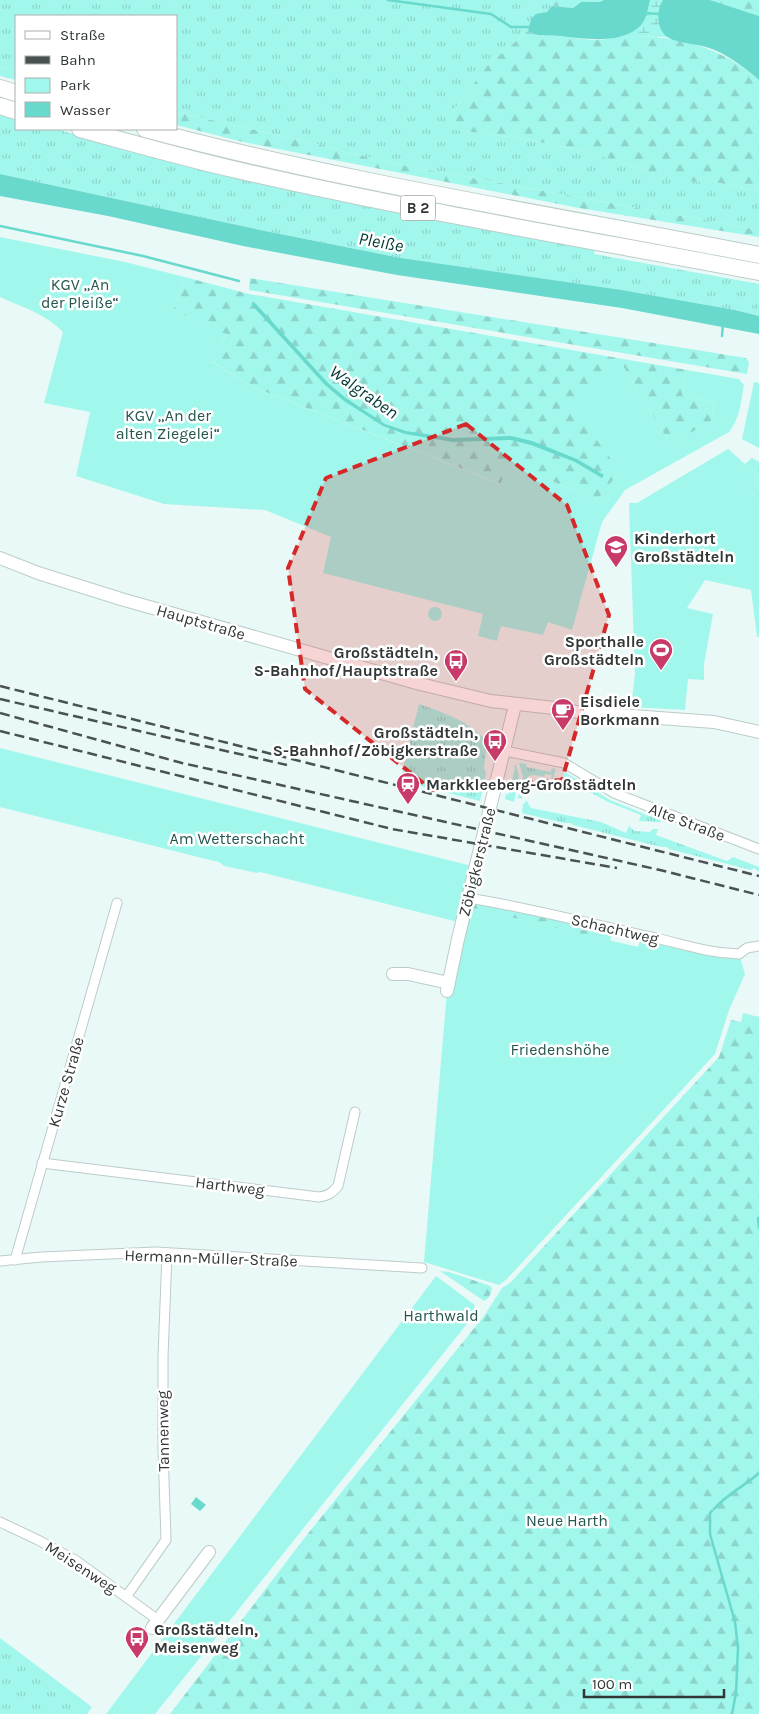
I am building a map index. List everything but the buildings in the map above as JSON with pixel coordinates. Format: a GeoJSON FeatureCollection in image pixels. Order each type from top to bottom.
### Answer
{"type":"FeatureCollection","features":[{"type":"Feature","properties":{"kind":"highway"},"geometry":{"type":"LineString","coordinates":[[0,88],[15,93]]}},
{"type":"Feature","properties":{"kind":"highway"},"geometry":{"type":"LineString","coordinates":[[0,106],[15,111]]}},
{"type":"Feature","properties":{"kind":"highway","name":"B 2"},"geometry":{"type":"LineString","coordinates":[[84,130],[190,158],[432,211],[759,272]]}},
{"type":"Feature","properties":{"kind":"highway","name":"B 2"},"geometry":{"type":"LineString","coordinates":[[149,130],[259,157],[435,194],[759,255]]}},
{"type":"Feature","properties":{"kind":"main road","name":"Hauptstraße"},"geometry":{"type":"LineString","coordinates":[[0,558],[38,573],[130,602],[424,685],[492,701],[577,712],[714,722],[759,732]]}},
{"type":"Feature","properties":{"kind":"main road","name":"Zöbigkerstraße"},"geometry":{"type":"LineString","coordinates":[[393,974],[408,974],[448,987],[515,705]]}},
{"type":"Feature","properties":{"kind":"main road"},"geometry":{"type":"LineString","coordinates":[[155,1624],[209,1552]]}},
{"type":"Feature","properties":{"kind":"street","name":"Alte Straße"},"geometry":{"type":"LineString","coordinates":[[505,751],[564,763],[614,793],[759,849]]}},
{"type":"Feature","properties":{"kind":"street","name":"Schachtweg"},"geometry":{"type":"LineString","coordinates":[[468,898],[501,903],[700,950],[739,954],[747,948],[759,946]]}},
{"type":"Feature","properties":{"kind":"street","name":"Kurze Straße"},"geometry":{"type":"LineString","coordinates":[[15,1260],[117,903]]}},
{"type":"Feature","properties":{"kind":"street","name":"Harthweg"},"geometry":{"type":"LineString","coordinates":[[42,1163],[299,1195],[326,1196],[338,1186],[355,1112]]}},
{"type":"Feature","properties":{"kind":"street","name":"Hermann-Müller-Straße"},"geometry":{"type":"LineString","coordinates":[[0,1261],[156,1252],[422,1268]]}},
{"type":"Feature","properties":{"kind":"street","name":"Tannenweg"},"geometry":{"type":"LineString","coordinates":[[126,1597],[166,1540],[163,1449],[163,1357],[167,1253]]}},
{"type":"Feature","properties":{"kind":"street","name":"Meisenweg"},"geometry":{"type":"LineString","coordinates":[[0,1522],[75,1560],[126,1597],[155,1624]]}},
{"type":"Feature","properties":{"kind":"highlighted area"},"geometry":{"type":"Polygon","coordinates":[[[466,424],[567,505],[609,615],[562,780],[432,790],[305,689],[288,568],[326,478],[466,424]]]}},
{"type":"Feature","properties":{"kind":"green space"},"geometry":{"type":"Polygon","coordinates":[[[0,0],[551,0],[552,6],[547,12],[531,19],[528,31],[488,65],[452,112],[449,129],[525,139],[588,152],[644,170],[695,182],[714,182],[759,191],[759,230],[417,168],[178,112],[178,15],[15,15],[15,71],[0,66],[0,0]]]}},
{"type":"Feature","properties":{"kind":"green space"},"geometry":{"type":"Polygon","coordinates":[[[551,0],[604,0],[600,2],[581,2],[573,8],[552,6],[551,0]]]}},
{"type":"Feature","properties":{"kind":"green space"},"geometry":{"type":"Polygon","coordinates":[[[650,0],[663,0],[661,27],[668,37],[622,36],[642,23],[650,0]]]}},
{"type":"Feature","properties":{"kind":"green space"},"geometry":{"type":"Polygon","coordinates":[[[710,0],[759,0],[759,16],[710,0]]]}},
{"type":"Feature","properties":{"kind":"green space"},"geometry":{"type":"Polygon","coordinates":[[[528,31],[538,35],[592,40],[623,36],[642,36],[679,40],[712,50],[744,68],[759,80],[759,191],[714,182],[695,182],[664,177],[588,152],[525,139],[448,129],[452,112],[488,65],[528,31]]]}},
{"type":"Feature","properties":{"kind":"green space"},"geometry":{"type":"Polygon","coordinates":[[[0,66],[15,71],[15,80],[0,76],[0,66]]]}},
{"type":"Feature","properties":{"kind":"green space"},"geometry":{"type":"Polygon","coordinates":[[[178,112],[417,168],[759,230],[759,237],[579,208],[243,142],[178,126],[178,112]]]}},
{"type":"Feature","properties":{"kind":"green space"},"geometry":{"type":"Polygon","coordinates":[[[0,113],[15,118],[15,130],[60,130],[121,147],[595,249],[594,254],[759,284],[759,316],[622,290],[401,258],[0,174],[0,113]]]}},
{"type":"Feature","properties":{"kind":"green space","name":"KGV „An der alten Ziegelei“"},"geometry":{"type":"Polygon","coordinates":[[[0,237],[125,262],[185,277],[173,310],[226,334],[211,361],[253,387],[500,484],[510,464],[597,500],[620,471],[568,402],[623,366],[670,444],[711,422],[715,403],[682,395],[687,370],[739,379],[744,385],[740,410],[729,432],[625,490],[602,522],[572,630],[548,622],[543,635],[501,626],[497,641],[478,636],[483,614],[323,573],[331,537],[265,510],[164,504],[76,476],[90,412],[44,403],[63,332],[49,320],[0,297],[0,237]]]}},
{"type":"Feature","properties":{"kind":"green space"},"geometry":{"type":"Polygon","coordinates":[[[185,277],[249,294],[687,370],[682,395],[715,403],[711,422],[670,444],[623,366],[620,472],[597,500],[510,464],[501,484],[253,387],[210,360],[226,335],[173,310],[185,277]]]}},
{"type":"Feature","properties":{"kind":"green space"},"geometry":{"type":"Polygon","coordinates":[[[250,278],[746,358],[749,362],[747,374],[249,290],[250,278]]]}},
{"type":"Feature","properties":{"kind":"green space"},"geometry":{"type":"Polygon","coordinates":[[[754,382],[759,383],[759,448],[742,439],[754,382]]]}},
{"type":"Feature","properties":{"kind":"green space"},"geometry":{"type":"Polygon","coordinates":[[[728,449],[745,464],[758,481],[750,488],[759,501],[759,637],[757,637],[751,590],[705,580],[687,608],[713,614],[704,664],[704,680],[688,679],[685,710],[631,707],[635,674],[629,503],[637,503],[728,449]]]}},
{"type":"Feature","properties":{"kind":"green space"},"geometry":{"type":"Polygon","coordinates":[[[752,458],[759,462],[759,501],[750,488],[758,481],[745,464],[752,458]]]}},
{"type":"Feature","properties":{"kind":"green space"},"geometry":{"type":"Polygon","coordinates":[[[432,607],[438,607],[442,614],[438,621],[432,621],[428,617],[428,611],[432,607]]]}},
{"type":"Feature","properties":{"kind":"green space"},"geometry":{"type":"Polygon","coordinates":[[[419,704],[465,723],[487,742],[484,768],[486,773],[480,801],[400,781],[419,704]]]}},
{"type":"Feature","properties":{"kind":"green space","name":"Friedenshöhe"},"geometry":{"type":"Polygon","coordinates":[[[0,748],[476,867],[467,907],[638,947],[642,935],[739,954],[745,974],[729,1010],[715,1054],[506,1280],[499,1285],[424,1262],[447,991],[462,923],[260,872],[224,866],[219,862],[0,807],[0,748]]]}},
{"type":"Feature","properties":{"kind":"green space"},"geometry":{"type":"Polygon","coordinates":[[[519,763],[527,764],[526,767],[551,772],[552,768],[556,769],[553,779],[551,779],[552,775],[545,774],[544,777],[528,776],[522,799],[518,798],[523,777],[519,763]]]}},
{"type":"Feature","properties":{"kind":"green space"},"geometry":{"type":"Polygon","coordinates":[[[516,764],[519,776],[514,802],[505,799],[506,794],[509,794],[515,767],[513,767],[516,764]]]}},
{"type":"Feature","properties":{"kind":"green space"},"geometry":{"type":"Polygon","coordinates":[[[565,772],[610,800],[662,821],[639,821],[641,815],[608,802],[566,779],[563,784],[561,781],[565,772]]]}},
{"type":"Feature","properties":{"kind":"green space"},"geometry":{"type":"Polygon","coordinates":[[[527,801],[531,808],[601,822],[626,833],[629,826],[635,831],[650,832],[653,829],[658,829],[656,835],[727,861],[733,857],[759,867],[759,872],[754,868],[751,870],[571,823],[522,813],[523,804],[527,801]]]}},
{"type":"Feature","properties":{"kind":"green space"},"geometry":{"type":"Polygon","coordinates":[[[468,898],[613,929],[610,941],[466,907],[468,898]]]}},
{"type":"Feature","properties":{"kind":"green space","name":"Neue Harth"},"geometry":{"type":"Polygon","coordinates":[[[743,1013],[759,1017],[759,1714],[170,1714],[306,1536],[484,1316],[502,1288],[510,1283],[719,1057],[731,1020],[741,1022],[743,1013]]]}},
{"type":"Feature","properties":{"kind":"green space"},"geometry":{"type":"Polygon","coordinates":[[[440,1271],[449,1272],[491,1286],[490,1294],[484,1301],[440,1271]]]}},
{"type":"Feature","properties":{"kind":"green space","name":"Harthwald"},"geometry":{"type":"Polygon","coordinates":[[[436,1276],[475,1305],[470,1320],[155,1714],[106,1714],[436,1276]]]}},
{"type":"Feature","properties":{"kind":"green space"},"geometry":{"type":"Polygon","coordinates":[[[0,1638],[92,1707],[87,1714],[0,1714],[0,1638]]]}},
{"type":"Feature","properties":{"kind":"water"},"geometry":{"type":"Polygon","coordinates":[[[604,0],[650,0],[641,25],[620,37],[589,39],[539,35],[528,31],[531,19],[536,14],[547,12],[552,6],[573,8],[581,2],[600,2],[604,0]]]}},
{"type":"Feature","properties":{"kind":"water"},"geometry":{"type":"Polygon","coordinates":[[[663,0],[710,0],[759,16],[759,80],[741,65],[721,53],[706,47],[673,40],[665,35],[658,20],[659,9],[663,0]]]}},
{"type":"Feature","properties":{"kind":"water"},"geometry":{"type":"Polygon","coordinates":[[[0,174],[401,258],[622,290],[735,310],[759,316],[759,334],[622,308],[397,275],[243,246],[108,216],[0,196],[0,174]]]}},
{"type":"Feature","properties":{"kind":"water"},"geometry":{"type":"Polygon","coordinates":[[[252,302],[256,304],[328,383],[346,398],[385,424],[406,431],[453,438],[511,436],[532,441],[577,459],[604,475],[602,478],[575,462],[531,445],[511,440],[453,442],[405,434],[383,426],[344,401],[325,385],[252,305],[252,302]]]}},
{"type":"Feature","properties":{"kind":"water"},"geometry":{"type":"Polygon","coordinates":[[[196,1497],[206,1505],[200,1511],[191,1504],[196,1497]]]}},
{"type":"Feature","properties":{"kind":"waterway"},"geometry":{"type":"LineString","coordinates":[[388,0],[491,14],[511,27],[532,27]]}},
{"type":"Feature","properties":{"kind":"waterway"},"geometry":{"type":"LineString","coordinates":[[644,13],[659,14]]}},
{"type":"Feature","properties":{"kind":"waterway","name":"Walgraben"},"geometry":{"type":"LineString","coordinates":[[0,226],[143,256],[239,281]]}},
{"type":"Feature","properties":{"kind":"waterway"},"geometry":{"type":"LineString","coordinates":[[722,336],[723,323]]}},
{"type":"Feature","properties":{"kind":"waterway"},"geometry":{"type":"LineString","coordinates":[[758,1218],[759,1228]]}},
{"type":"Feature","properties":{"kind":"waterway"},"geometry":{"type":"LineString","coordinates":[[714,1509],[725,1498],[759,1473]]}},
{"type":"Feature","properties":{"kind":"waterway"},"geometry":{"type":"LineString","coordinates":[[712,1511],[710,1513],[710,1534],[735,1622],[738,1648],[736,1693],[732,1714]]}},
{"type":"Feature","properties":{"kind":"railway"},"geometry":{"type":"LineString","coordinates":[[0,686],[759,876]]}},
{"type":"Feature","properties":{"kind":"railway"},"geometry":{"type":"LineString","coordinates":[[0,699],[287,765]]}},
{"type":"Feature","properties":{"kind":"railway"},"geometry":{"type":"LineString","coordinates":[[0,713],[182,763],[660,870],[759,895]]}},
{"type":"Feature","properties":{"kind":"railway"},"geometry":{"type":"LineString","coordinates":[[0,731],[392,829],[617,868]]}},
{"type":"Feature","properties":{"kind":"place","name":"Kinderhort Großstädteln"},"geometry":{"type":"Point","coordinates":[616,568]}},
{"type":"Feature","properties":{"kind":"place","name":"Sporthalle Großstädteln"},"geometry":{"type":"Point","coordinates":[661,671]}},
{"type":"Feature","properties":{"kind":"place","name":"Großstädteln, S-Bahnhof/Hauptstraße"},"geometry":{"type":"Point","coordinates":[456,682]}},
{"type":"Feature","properties":{"kind":"place","name":"Eisdiele Borkmann"},"geometry":{"type":"Point","coordinates":[563,731]}},
{"type":"Feature","properties":{"kind":"place","name":"Großstädteln, S-Bahnhof/Zöbigkerstraße"},"geometry":{"type":"Point","coordinates":[495,762]}},
{"type":"Feature","properties":{"kind":"place","name":"Markkleeberg-Großstädteln"},"geometry":{"type":"Point","coordinates":[408,805]}},
{"type":"Feature","properties":{"kind":"place","name":"Großstädteln, Meisenweg"},"geometry":{"type":"Point","coordinates":[137,1659]}},
{"type":"Feature","properties":{"kind":"water label","name":"Pleiße"},"geometry":{"type":"Point","coordinates":[381,242]}},
{"type":"Feature","properties":{"kind":"park label","name":"KGV „An der Pleiße“"},"geometry":{"type":"Point","coordinates":[80,293]}},
{"type":"Feature","properties":{"kind":"park label","name":"Am Wetterschacht"},"geometry":{"type":"Point","coordinates":[237,838]}}]}
